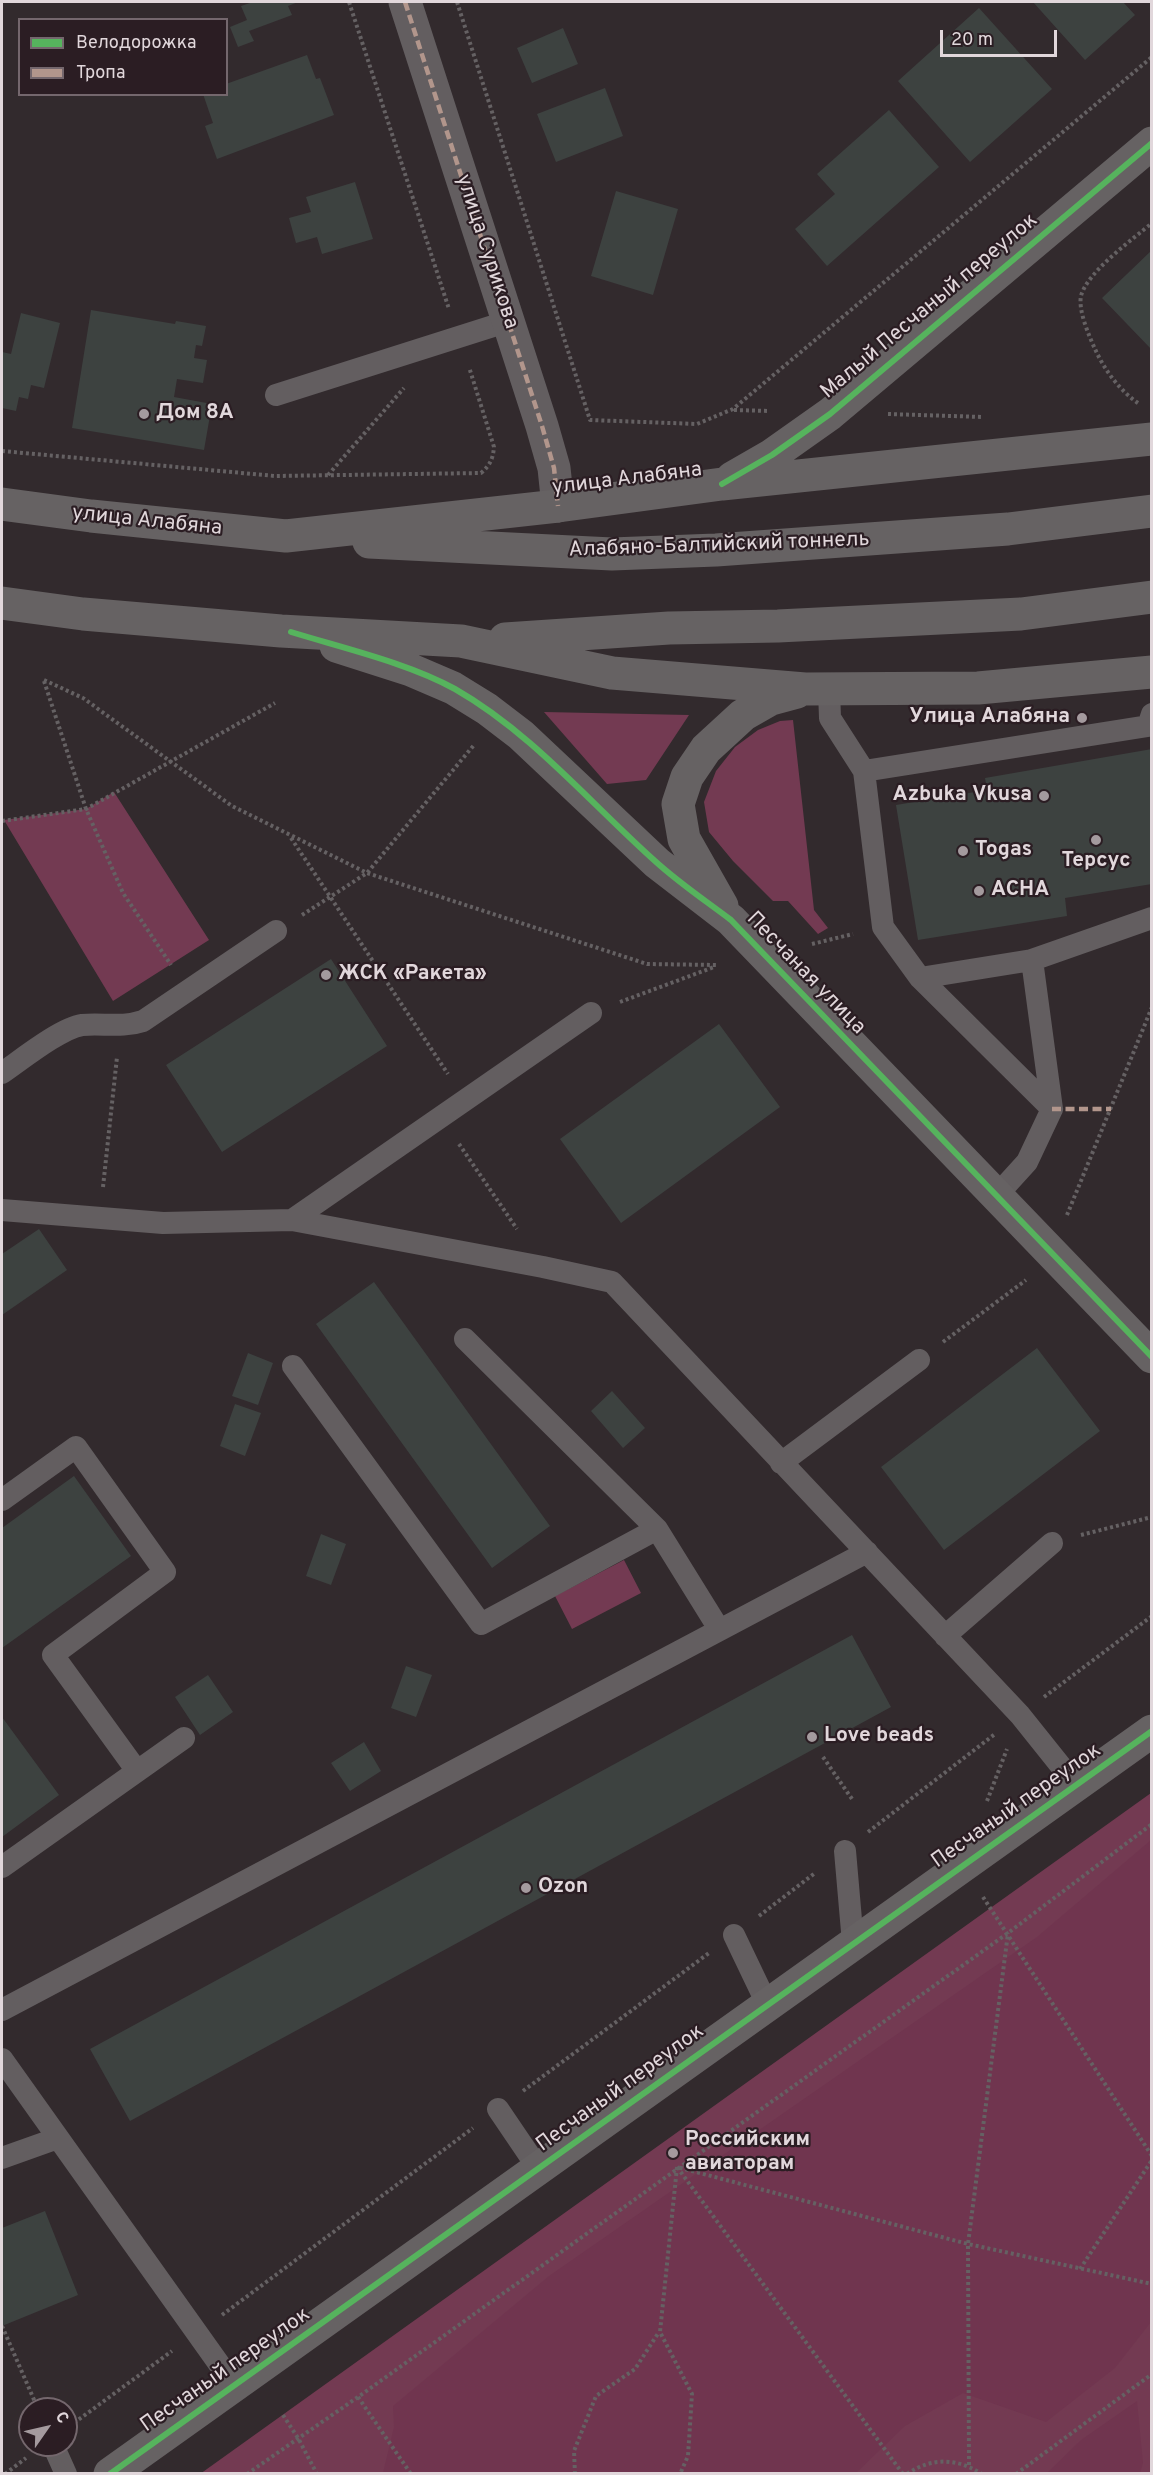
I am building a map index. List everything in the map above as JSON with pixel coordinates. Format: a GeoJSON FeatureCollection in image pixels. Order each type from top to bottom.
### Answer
{"type":"FeatureCollection","features":[{"type":"Feature","properties":{"kind":"main road","name":"Малый Песчаный переулок"},"geometry":{"type":"LineString","coordinates":[[722,484],[772,455],[830,414],[1152,143]]}},
{"type":"Feature","properties":{"kind":"main road","name":"улица Алабяна"},"geometry":{"type":"LineString","coordinates":[[2,504],[91,516],[286,536],[558,506],[722,484],[1152,440]]}},
{"type":"Feature","properties":{"kind":"main road","name":"Алабяно-Балтийский тоннель"},"geometry":{"type":"LineString","coordinates":[[286,536],[441,548],[612,554],[728,549],[1008,529],[1152,511]]}},
{"type":"Feature","properties":{"kind":"main road"},"geometry":{"type":"LineString","coordinates":[[2,603],[83,614],[291,632],[461,641],[669,628],[778,626],[1021,614],[1152,597]]}},
{"type":"Feature","properties":{"kind":"main road","name":"Песчаная улица"},"geometry":{"type":"LineString","coordinates":[[291,632],[411,670],[453,688],[487,709],[521,735],[657,863],[731,920],[1152,1356]]}},
{"type":"Feature","properties":{"kind":"main road"},"geometry":{"type":"LineString","coordinates":[[461,641],[612,673],[817,690],[978,688],[1152,672]]}},
{"type":"Feature","properties":{"kind":"main road","name":"Песчаная улица"},"geometry":{"type":"LineString","coordinates":[[731,920],[684,840],[678,804],[687,777],[706,748],[743,715],[771,699],[817,690]]}},
{"type":"Feature","properties":{"kind":"main road","name":"Песчаный переулок"},"geometry":{"type":"LineString","coordinates":[[110,2474],[1152,1731]]}},
{"type":"Feature","properties":{"kind":"street","name":"улица Сурикова"},"geometry":{"type":"LineString","coordinates":[[405,2],[554,468],[558,506]]}},
{"type":"Feature","properties":{"kind":"lane"},"geometry":{"type":"LineString","coordinates":[[276,395],[508,321]]}},
{"type":"Feature","properties":{"kind":"lane"},"geometry":{"type":"LineString","coordinates":[[817,690],[830,718],[864,771],[883,927],[920,978],[1052,1109]]}},
{"type":"Feature","properties":{"kind":"lane"},"geometry":{"type":"LineString","coordinates":[[864,771],[1148,726],[1152,714]]}},
{"type":"Feature","properties":{"kind":"lane"},"geometry":{"type":"LineString","coordinates":[[920,978],[1032,960],[1152,918]]}},
{"type":"Feature","properties":{"kind":"lane"},"geometry":{"type":"LineString","coordinates":[[2,1073],[68,1029],[81,1025],[120,1026],[143,1022],[276,931]]}},
{"type":"Feature","properties":{"kind":"lane"},"geometry":{"type":"LineString","coordinates":[[997,1195],[1027,1162],[1052,1109],[1032,960]]}},
{"type":"Feature","properties":{"kind":"lane"},"geometry":{"type":"LineString","coordinates":[[292,1220],[591,1012]]}},
{"type":"Feature","properties":{"kind":"lane"},"geometry":{"type":"LineString","coordinates":[[2,1210],[163,1223],[292,1220],[612,1282],[1020,1715],[1076,1785]]}},
{"type":"Feature","properties":{"kind":"lane"},"geometry":{"type":"LineString","coordinates":[[465,1339],[657,1529],[719,1629]]}},
{"type":"Feature","properties":{"kind":"lane"},"geometry":{"type":"LineString","coordinates":[[781,1463],[919,1360]]}},
{"type":"Feature","properties":{"kind":"lane"},"geometry":{"type":"LineString","coordinates":[[293,1366],[481,1624],[657,1529]]}},
{"type":"Feature","properties":{"kind":"lane"},"geometry":{"type":"LineString","coordinates":[[2,1500],[76,1446],[165,1572],[53,1655],[137,1771]]}},
{"type":"Feature","properties":{"kind":"lane"},"geometry":{"type":"LineString","coordinates":[[945,1636],[1052,1543]]}},
{"type":"Feature","properties":{"kind":"lane"},"geometry":{"type":"LineString","coordinates":[[2,2010],[867,1552]]}},
{"type":"Feature","properties":{"kind":"lane"},"geometry":{"type":"LineString","coordinates":[[2,1867],[184,1738]]}},
{"type":"Feature","properties":{"kind":"lane"},"geometry":{"type":"LineString","coordinates":[[845,1851],[853,1943]]}},
{"type":"Feature","properties":{"kind":"lane"},"geometry":{"type":"LineString","coordinates":[[734,1935],[767,2004]]}},
{"type":"Feature","properties":{"kind":"lane"},"geometry":{"type":"LineString","coordinates":[[2,2059],[234,2385]]}},
{"type":"Feature","properties":{"kind":"lane"},"geometry":{"type":"LineString","coordinates":[[498,2109],[538,2168]]}},
{"type":"Feature","properties":{"kind":"lane"},"geometry":{"type":"LineString","coordinates":[[2,2158],[58,2138]]}},
{"type":"Feature","properties":{"kind":"lane"},"geometry":{"type":"LineString","coordinates":[[58,2457],[66,2474]]}},
{"type":"Feature","properties":{"kind":"path"},"geometry":{"type":"LineString","coordinates":[[457,2],[590,420],[697,424],[733,410],[1152,57]]}},
{"type":"Feature","properties":{"kind":"path"},"geometry":{"type":"LineString","coordinates":[[1143,405],[1114,380],[1100,359],[1086,327],[1081,296],[1095,272],[1152,223]]}},
{"type":"Feature","properties":{"kind":"path"},"geometry":{"type":"LineString","coordinates":[[328,476],[405,387]]}},
{"type":"Feature","properties":{"kind":"path"},"geometry":{"type":"LineString","coordinates":[[170,965],[123,893],[86,809],[44,680],[83,698],[232,806],[367,873],[647,964],[718,965],[591,1012]]}},
{"type":"Feature","properties":{"kind":"path"},"geometry":{"type":"LineString","coordinates":[[2,820],[86,809],[275,703]]}},
{"type":"Feature","properties":{"kind":"path"},"geometry":{"type":"LineString","coordinates":[[276,931],[367,873],[480,738]]}},
{"type":"Feature","properties":{"kind":"path"},"geometry":{"type":"LineString","coordinates":[[291,837],[465,1100]]}},
{"type":"Feature","properties":{"kind":"path"},"geometry":{"type":"LineString","coordinates":[[812,944],[883,927]]}},
{"type":"Feature","properties":{"kind":"path"},"geometry":{"type":"LineString","coordinates":[[1071,1208],[1152,1007]]}},
{"type":"Feature","properties":{"kind":"path"},"geometry":{"type":"LineString","coordinates":[[99,1218],[120,1026]]}},
{"type":"Feature","properties":{"kind":"path"},"geometry":{"type":"LineString","coordinates":[[440,1117],[543,1267]]}},
{"type":"Feature","properties":{"kind":"path"},"geometry":{"type":"LineString","coordinates":[[919,1360],[1024,1282]]}},
{"type":"Feature","properties":{"kind":"path"},"geometry":{"type":"LineString","coordinates":[[1052,1543],[1152,1517]]}},
{"type":"Feature","properties":{"kind":"path"},"geometry":{"type":"LineString","coordinates":[[78,2420],[734,1935],[1152,1616]]}},
{"type":"Feature","properties":{"kind":"path"},"geometry":{"type":"LineString","coordinates":[[823,1757],[852,1799]]}},
{"type":"Feature","properties":{"kind":"path"},"geometry":{"type":"LineString","coordinates":[[247,2474],[1008,1933],[1152,1824]]}},
{"type":"Feature","properties":{"kind":"path"},"geometry":{"type":"LineString","coordinates":[[991,1907],[1152,2156]]}},
{"type":"Feature","properties":{"kind":"path"},"geometry":{"type":"LineString","coordinates":[[969,2465],[968,2244],[1008,1933]]}},
{"type":"Feature","properties":{"kind":"path"},"geometry":{"type":"LineString","coordinates":[[1080,2269],[1152,2160]]}},
{"type":"Feature","properties":{"kind":"path"},"geometry":{"type":"LineString","coordinates":[[677,2167],[968,2244],[1152,2284]]}},
{"type":"Feature","properties":{"kind":"path"},"geometry":{"type":"LineString","coordinates":[[575,2474],[574,2451],[596,2396],[635,2369],[660,2332],[677,2167]]}},
{"type":"Feature","properties":{"kind":"path"},"geometry":{"type":"LineString","coordinates":[[677,2167],[905,2474],[918,2466],[935,2461],[952,2461],[969,2465],[982,2474]]}},
{"type":"Feature","properties":{"kind":"path"},"geometry":{"type":"LineString","coordinates":[[2,2326],[33,2397]]}},
{"type":"Feature","properties":{"kind":"path"},"geometry":{"type":"LineString","coordinates":[[660,2332],[692,2394],[688,2456],[680,2474]]}},
{"type":"Feature","properties":{"kind":"path"},"geometry":{"type":"LineString","coordinates":[[1016,2474],[1152,2374]]}},
{"type":"Feature","properties":{"kind":"path"},"geometry":{"type":"LineString","coordinates":[[358,2397],[411,2474]]}},
{"type":"Feature","properties":{"kind":"path"},"geometry":{"type":"LineString","coordinates":[[283,2415],[298,2438],[316,2474]]}},
{"type":"Feature","properties":{"kind":"shaded area"},"geometry":{"type":"Polygon","coordinates":[[[544,712],[689,715],[646,780],[607,784],[544,712]]]}},
{"type":"Feature","properties":{"kind":"shaded area"},"geometry":{"type":"Polygon","coordinates":[[[793,720],[814,910],[828,928],[818,934],[788,901],[773,901],[733,861],[709,832],[704,802],[716,771],[735,747],[758,730],[780,721],[793,720]]]}},
{"type":"Feature","properties":{"kind":"shaded area"},"geometry":{"type":"Polygon","coordinates":[[[114,792],[209,940],[113,1001],[4,820],[86,809],[114,792]]]}},
{"type":"Feature","properties":{"kind":"shaded area"},"geometry":{"type":"Polygon","coordinates":[[[624,1560],[641,1593],[572,1629],[555,1596],[624,1560]]]}},
{"type":"Feature","properties":{"kind":"shaded area"},"geometry":{"type":"Polygon","coordinates":[[[1151,1793],[1151,2473],[200,2474],[1151,1793]]]}},
{"type":"Feature","properties":{"kind":"shaded area"},"geometry":{"type":"Polygon","coordinates":[[[1151,1840],[1151,2322],[1115,2368],[1046,2422],[963,2393],[905,2426],[856,2473],[383,2473],[394,2427],[393,2406],[549,2276],[1037,1937],[1151,1840]]]}},
{"type":"Feature","properties":{"kind":"shaded area"},"geometry":{"type":"Polygon","coordinates":[[[1137,2401],[1143,2463],[1140,2473],[1047,2473],[1081,2440],[1137,2401]]]}},
{"type":"Feature","properties":{"kind":"building"},"geometry":{"type":"Polygon","coordinates":[[[253,2],[298,2],[288,6],[292,15],[249,31],[254,41],[238,47],[230,27],[247,20],[241,6],[253,2]]]}},
{"type":"Feature","properties":{"kind":"building"},"geometry":{"type":"Polygon","coordinates":[[[1033,2],[1123,2],[1135,15],[1085,60],[1033,2]]]}},
{"type":"Feature","properties":{"kind":"building"},"geometry":{"type":"Polygon","coordinates":[[[979,8],[1052,89],[970,162],[898,81],[979,8]]]}},
{"type":"Feature","properties":{"kind":"building"},"geometry":{"type":"Polygon","coordinates":[[[563,28],[578,64],[532,83],[517,48],[563,28]]]}},
{"type":"Feature","properties":{"kind":"building"},"geometry":{"type":"Polygon","coordinates":[[[307,55],[316,79],[320,78],[334,115],[217,159],[205,126],[213,123],[204,96],[228,96],[228,83],[307,55]]]}},
{"type":"Feature","properties":{"kind":"building"},"geometry":{"type":"Polygon","coordinates":[[[605,88],[623,136],[556,162],[537,114],[605,88]]]}},
{"type":"Feature","properties":{"kind":"building"},"geometry":{"type":"Polygon","coordinates":[[[889,110],[939,167],[827,266],[795,229],[835,194],[817,174],[889,110]]]}},
{"type":"Feature","properties":{"kind":"building"},"geometry":{"type":"Polygon","coordinates":[[[355,182],[373,239],[322,254],[317,237],[296,243],[289,218],[311,212],[306,197],[355,182]]]}},
{"type":"Feature","properties":{"kind":"building"},"geometry":{"type":"Polygon","coordinates":[[[616,191],[678,209],[653,295],[591,276],[616,191]]]}},
{"type":"Feature","properties":{"kind":"building"},"geometry":{"type":"Polygon","coordinates":[[[1152,250],[1152,350],[1102,298],[1152,250]]]}},
{"type":"Feature","properties":{"kind":"building"},"geometry":{"type":"Polygon","coordinates":[[[91,310],[175,324],[176,321],[206,326],[202,346],[196,345],[194,358],[207,360],[203,383],[177,379],[174,397],[212,404],[204,450],[72,428],[91,310]]]}},
{"type":"Feature","properties":{"kind":"building"},"geometry":{"type":"Polygon","coordinates":[[[21,313],[60,323],[44,388],[31,385],[28,399],[19,397],[16,411],[2,408],[2,352],[11,354],[21,313]]]}},
{"type":"Feature","properties":{"kind":"building"},"geometry":{"type":"Polygon","coordinates":[[[1152,749],[1152,884],[1065,898],[1067,916],[918,940],[896,805],[987,790],[985,778],[1152,749]]]}},
{"type":"Feature","properties":{"kind":"building"},"geometry":{"type":"Polygon","coordinates":[[[331,959],[387,1046],[222,1152],[166,1065],[331,959]]]}},
{"type":"Feature","properties":{"kind":"building"},"geometry":{"type":"Polygon","coordinates":[[[719,1024],[780,1107],[621,1223],[560,1139],[719,1024]]]}},
{"type":"Feature","properties":{"kind":"building"},"geometry":{"type":"Polygon","coordinates":[[[39,1229],[67,1270],[2,1315],[2,1254],[39,1229]]]}},
{"type":"Feature","properties":{"kind":"building"},"geometry":{"type":"Polygon","coordinates":[[[374,1282],[550,1526],[492,1568],[316,1324],[374,1282]]]}},
{"type":"Feature","properties":{"kind":"building"},"geometry":{"type":"Polygon","coordinates":[[[1037,1348],[1100,1431],[944,1550],[881,1467],[1037,1348]]]}},
{"type":"Feature","properties":{"kind":"building"},"geometry":{"type":"Polygon","coordinates":[[[248,1353],[273,1363],[258,1405],[232,1396],[248,1353]]]}},
{"type":"Feature","properties":{"kind":"building"},"geometry":{"type":"Polygon","coordinates":[[[612,1391],[645,1428],[623,1448],[591,1411],[612,1391]]]}},
{"type":"Feature","properties":{"kind":"building"},"geometry":{"type":"Polygon","coordinates":[[[235,1404],[261,1413],[245,1456],[220,1446],[235,1404]]]}},
{"type":"Feature","properties":{"kind":"building"},"geometry":{"type":"Polygon","coordinates":[[[74,1476],[131,1556],[2,1648],[2,1528],[74,1476]]]}},
{"type":"Feature","properties":{"kind":"building"},"geometry":{"type":"Polygon","coordinates":[[[321,1534],[346,1544],[331,1585],[306,1576],[321,1534]]]}},
{"type":"Feature","properties":{"kind":"building"},"geometry":{"type":"Polygon","coordinates":[[[852,1635],[891,1707],[130,2121],[90,2049],[852,1635]]]}},
{"type":"Feature","properties":{"kind":"building"},"geometry":{"type":"Polygon","coordinates":[[[406,1666],[432,1675],[416,1717],[391,1708],[406,1666]]]}},
{"type":"Feature","properties":{"kind":"building"},"geometry":{"type":"Polygon","coordinates":[[[208,1675],[233,1712],[200,1735],[175,1697],[208,1675]]]}},
{"type":"Feature","properties":{"kind":"building"},"geometry":{"type":"Polygon","coordinates":[[[2,1717],[59,1795],[2,1837],[2,1717]]]}},
{"type":"Feature","properties":{"kind":"building"},"geometry":{"type":"Polygon","coordinates":[[[364,1742],[381,1771],[350,1791],[331,1763],[364,1742]]]}},
{"type":"Feature","properties":{"kind":"building"},"geometry":{"type":"Polygon","coordinates":[[[45,2211],[78,2295],[2,2326],[2,2228],[45,2211]]]}},
{"type":"Feature","properties":{"kind":"marked path"},"geometry":{"type":"LineString","coordinates":[[405,2],[542,426],[554,468],[558,506]]}},
{"type":"Feature","properties":{"kind":"marked path"},"geometry":{"type":"LineString","coordinates":[[1052,1109],[1111,1109]]}},
{"type":"Feature","properties":{"kind":"cycle path"},"geometry":{"type":"LineString","coordinates":[[722,484],[772,455],[830,414],[1152,143]]}},
{"type":"Feature","properties":{"kind":"cycle path"},"geometry":{"type":"LineString","coordinates":[[291,632],[375,657],[437,680],[483,707],[535,747],[664,869],[731,920],[1152,1357]]}},
{"type":"Feature","properties":{"kind":"cycle path"},"geometry":{"type":"LineString","coordinates":[[110,2474],[1152,1731]]}},
{"type":"Feature","properties":{"kind":"place","name":"Дом 8А"},"geometry":{"type":"Point","coordinates":[144,414]}},
{"type":"Feature","properties":{"kind":"place","name":"Улица Алабяна"},"geometry":{"type":"Point","coordinates":[1082,718]}},
{"type":"Feature","properties":{"kind":"place","name":"Azbuka Vkusa"},"geometry":{"type":"Point","coordinates":[1044,796]}},
{"type":"Feature","properties":{"kind":"place","name":"Терсус"},"geometry":{"type":"Point","coordinates":[1096,840]}},
{"type":"Feature","properties":{"kind":"place","name":"Togas"},"geometry":{"type":"Point","coordinates":[963,851]}},
{"type":"Feature","properties":{"kind":"place","name":"АСНА"},"geometry":{"type":"Point","coordinates":[979,891]}},
{"type":"Feature","properties":{"kind":"place","name":"ЖСК «Ракета»"},"geometry":{"type":"Point","coordinates":[326,975]}},
{"type":"Feature","properties":{"kind":"place","name":"Love beads"},"geometry":{"type":"Point","coordinates":[812,1737]}},
{"type":"Feature","properties":{"kind":"place","name":"Ozon"},"geometry":{"type":"Point","coordinates":[526,1888]}},
{"type":"Feature","properties":{"kind":"place","name":"Российским авиаторам"},"geometry":{"type":"Point","coordinates":[673,2153]}}]}
